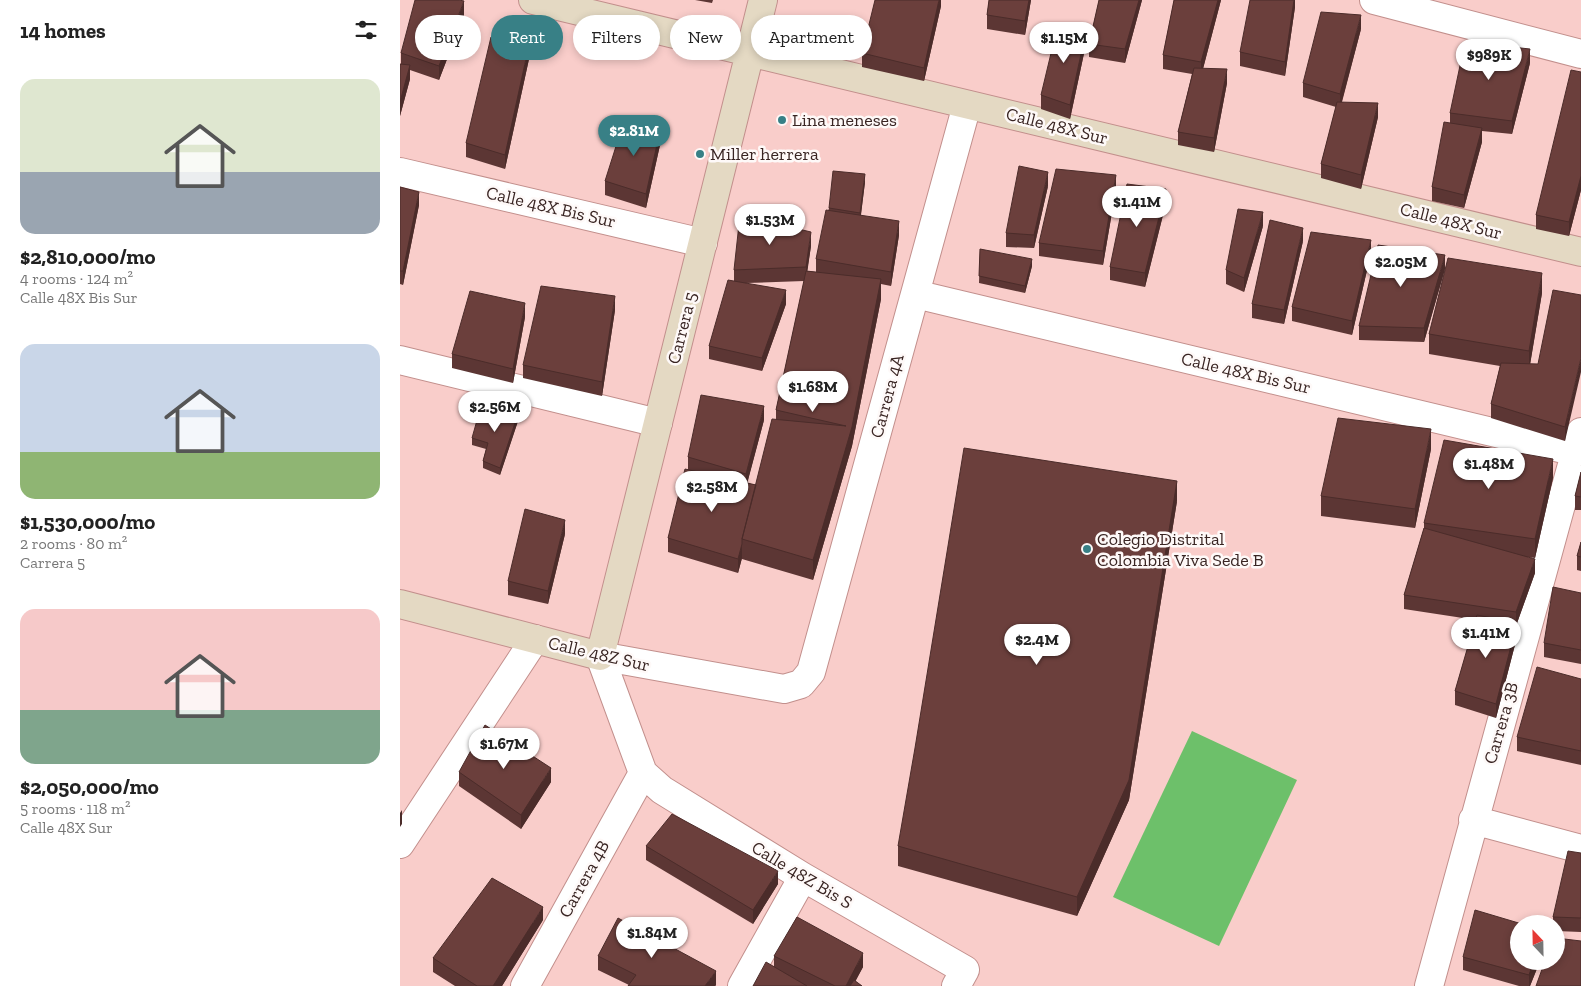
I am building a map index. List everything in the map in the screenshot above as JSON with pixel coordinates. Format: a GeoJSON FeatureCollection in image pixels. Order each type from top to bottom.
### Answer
{"type":"FeatureCollection","features":[{"type":"Feature","properties":{"kind":"street","name":"Calle 48X Sur"},"geometry":{"type":"LineString","coordinates":[[533,0],[1581,252]]}},
{"type":"Feature","properties":{"kind":"street","name":"Carrera 5"},"geometry":{"type":"LineString","coordinates":[[600,656],[763,0]]}},
{"type":"Feature","properties":{"kind":"street"},"geometry":{"type":"LineString","coordinates":[[1374,0],[1581,54]]}},
{"type":"Feature","properties":{"kind":"street","name":"Carrera 4A"},"geometry":{"type":"LineString","coordinates":[[801,684],[811,672],[967,105]]}},
{"type":"Feature","properties":{"kind":"street","name":"Calle 48X Bis Sur"},"geometry":{"type":"LineString","coordinates":[[400,172],[703,243]]}},
{"type":"Feature","properties":{"kind":"street","name":"Calle 48X Bis Sur"},"geometry":{"type":"LineString","coordinates":[[915,294],[1579,442]]}},
{"type":"Feature","properties":{"kind":"street"},"geometry":{"type":"LineString","coordinates":[[400,360],[658,423]]}},
{"type":"Feature","properties":{"kind":"street","name":"Carrera 3B"},"geometry":{"type":"LineString","coordinates":[[1429,986],[1579,442]]}},
{"type":"Feature","properties":{"kind":"street","name":"Calle 48Z Sur"},"geometry":{"type":"LineString","coordinates":[[400,604],[600,656],[784,689],[801,684]]}},
{"type":"Feature","properties":{"kind":"street"},"geometry":{"type":"LineString","coordinates":[[400,844],[535,639]]}},
{"type":"Feature","properties":{"kind":"street"},"geometry":{"type":"LineString","coordinates":[[600,656],[643,773]]}},
{"type":"Feature","properties":{"kind":"street","name":"Calle 48Z Bis S"},"geometry":{"type":"LineString","coordinates":[[643,773],[662,790],[961,978]]}},
{"type":"Feature","properties":{"kind":"street","name":"Carrera 4B"},"geometry":{"type":"LineString","coordinates":[[525,986],[643,773]]}},
{"type":"Feature","properties":{"kind":"street"},"geometry":{"type":"LineString","coordinates":[[1474,820],[1581,849]]}},
{"type":"Feature","properties":{"kind":"street"},"geometry":{"type":"LineString","coordinates":[[742,986],[803,877]]}},
{"type":"Feature","properties":{"kind":"green space"},"geometry":{"type":"Polygon","coordinates":[[[1192,731],[1297,780],[1219,946],[1113,897],[1192,731]]]}},
{"type":"Feature","properties":{"kind":"building"},"geometry":{"type":"Polygon","coordinates":[[[415,0],[464,1],[459,15],[415,15],[415,58],[401,53],[415,0]]]}},
{"type":"Feature","properties":{"kind":"building"},"geometry":{"type":"Polygon","coordinates":[[[875,0],[939,0],[924,68],[872,55],[871,15],[875,0]]]}},
{"type":"Feature","properties":{"kind":"building"},"geometry":{"type":"Polygon","coordinates":[[[989,0],[1029,0],[1025,21],[987,15],[989,0]]]}},
{"type":"Feature","properties":{"kind":"building"},"geometry":{"type":"Polygon","coordinates":[[[1099,0],[1139,0],[1125,49],[1089,44],[1099,0]]]}},
{"type":"Feature","properties":{"kind":"building"},"geometry":{"type":"Polygon","coordinates":[[[1174,0],[1218,0],[1201,62],[1163,55],[1174,0]]]}},
{"type":"Feature","properties":{"kind":"building"},"geometry":{"type":"Polygon","coordinates":[[[1250,0],[1294,0],[1285,62],[1240,52],[1250,0]]]}},
{"type":"Feature","properties":{"kind":"building"},"geometry":{"type":"Polygon","coordinates":[[[1321,12],[1361,15],[1340,94],[1303,83],[1321,12]]]}},
{"type":"Feature","properties":{"kind":"building"},"geometry":{"type":"Polygon","coordinates":[[[1058,24],[1086,31],[1070,105],[1041,95],[1058,24]]]}},
{"type":"Feature","properties":{"kind":"building"},"geometry":{"type":"Polygon","coordinates":[[[491,37],[491,60],[526,60],[505,155],[466,143],[491,37]]]}},
{"type":"Feature","properties":{"kind":"building"},"geometry":{"type":"Polygon","coordinates":[[[1465,42],[1530,49],[1512,121],[1450,113],[1465,42]]]}},
{"type":"Feature","properties":{"kind":"building"},"geometry":{"type":"Polygon","coordinates":[[[421,60],[441,60],[439,66],[421,60]]]}},
{"type":"Feature","properties":{"kind":"building"},"geometry":{"type":"Polygon","coordinates":[[[400,64],[410,65],[400,102],[400,64]]]}},
{"type":"Feature","properties":{"kind":"building"},"geometry":{"type":"Polygon","coordinates":[[[1194,68],[1227,69],[1214,138],[1178,132],[1194,68]]]}},
{"type":"Feature","properties":{"kind":"building"},"geometry":{"type":"Polygon","coordinates":[[[1571,70],[1581,72],[1581,176],[1569,222],[1536,215],[1571,70]]]}},
{"type":"Feature","properties":{"kind":"building"},"geometry":{"type":"Polygon","coordinates":[[[1337,102],[1378,103],[1361,175],[1321,164],[1337,102]]]}},
{"type":"Feature","properties":{"kind":"building"},"geometry":{"type":"Polygon","coordinates":[[[624,121],[660,131],[646,194],[605,181],[624,121]]]}},
{"type":"Feature","properties":{"kind":"building"},"geometry":{"type":"Polygon","coordinates":[[[1444,122],[1482,128],[1464,195],[1432,187],[1444,122]]]}},
{"type":"Feature","properties":{"kind":"building"},"geometry":{"type":"Polygon","coordinates":[[[1019,166],[1048,172],[1034,235],[1006,233],[1019,166]]]}},
{"type":"Feature","properties":{"kind":"building"},"geometry":{"type":"Polygon","coordinates":[[[1056,169],[1116,175],[1103,251],[1039,243],[1056,169]]]}},
{"type":"Feature","properties":{"kind":"building"},"geometry":{"type":"Polygon","coordinates":[[[833,171],[865,174],[860,213],[829,208],[833,171]]]}},
{"type":"Feature","properties":{"kind":"building"},"geometry":{"type":"Polygon","coordinates":[[[1127,184],[1166,189],[1145,273],[1110,267],[1127,184]]]}},
{"type":"Feature","properties":{"kind":"building"},"geometry":{"type":"Polygon","coordinates":[[[400,187],[419,192],[403,271],[400,271],[400,187]]]}},
{"type":"Feature","properties":{"kind":"building"},"geometry":{"type":"Polygon","coordinates":[[[1238,209],[1263,212],[1244,278],[1226,270],[1238,209]]]}},
{"type":"Feature","properties":{"kind":"building"},"geometry":{"type":"Polygon","coordinates":[[[826,210],[899,221],[891,272],[816,259],[826,210]]]}},
{"type":"Feature","properties":{"kind":"building"},"geometry":{"type":"Polygon","coordinates":[[[740,215],[811,232],[806,267],[734,270],[740,215]]]}},
{"type":"Feature","properties":{"kind":"building"},"geometry":{"type":"Polygon","coordinates":[[[1270,220],[1303,228],[1284,310],[1252,304],[1270,220]]]}},
{"type":"Feature","properties":{"kind":"building"},"geometry":{"type":"Polygon","coordinates":[[[1311,232],[1371,240],[1352,321],[1292,307],[1311,232]]]}},
{"type":"Feature","properties":{"kind":"building"},"geometry":{"type":"Polygon","coordinates":[[[1378,245],[1445,255],[1424,328],[1359,326],[1378,245]]]}},
{"type":"Feature","properties":{"kind":"building"},"geometry":{"type":"Polygon","coordinates":[[[980,249],[1032,259],[1025,286],[979,276],[980,249]]]}},
{"type":"Feature","properties":{"kind":"building"},"geometry":{"type":"Polygon","coordinates":[[[1448,258],[1542,273],[1529,351],[1429,334],[1448,258]]]}},
{"type":"Feature","properties":{"kind":"building"},"geometry":{"type":"Polygon","coordinates":[[[806,271],[881,279],[852,427],[813,560],[742,539],[772,419],[846,426],[776,410],[806,271]]]}},
{"type":"Feature","properties":{"kind":"building"},"geometry":{"type":"Polygon","coordinates":[[[728,280],[786,290],[762,358],[709,346],[728,280]]]}},
{"type":"Feature","properties":{"kind":"building"},"geometry":{"type":"Polygon","coordinates":[[[541,286],[615,296],[602,382],[523,365],[541,286]]]}},
{"type":"Feature","properties":{"kind":"building"},"geometry":{"type":"Polygon","coordinates":[[[1553,290],[1581,295],[1581,358],[1565,427],[1491,404],[1501,363],[1538,364],[1553,290]]]}},
{"type":"Feature","properties":{"kind":"building"},"geometry":{"type":"Polygon","coordinates":[[[470,291],[525,303],[513,369],[452,354],[470,291]]]}},
{"type":"Feature","properties":{"kind":"building"},"geometry":{"type":"Polygon","coordinates":[[[701,395],[764,406],[746,474],[688,457],[701,395]]]}},
{"type":"Feature","properties":{"kind":"building"},"geometry":{"type":"Polygon","coordinates":[[[481,406],[518,414],[500,468],[483,461],[488,443],[472,438],[481,406]]]}},
{"type":"Feature","properties":{"kind":"building"},"geometry":{"type":"Polygon","coordinates":[[[1338,418],[1431,429],[1415,509],[1321,496],[1338,418]]]}},
{"type":"Feature","properties":{"kind":"building"},"geometry":{"type":"Polygon","coordinates":[[[1444,440],[1553,459],[1535,539],[1424,523],[1444,440]]]}},
{"type":"Feature","properties":{"kind":"building"},"geometry":{"type":"Polygon","coordinates":[[[964,448],[1177,481],[1129,780],[1077,897],[898,846],[964,448]]]}},
{"type":"Feature","properties":{"kind":"building"},"geometry":{"type":"Polygon","coordinates":[[[685,469],[756,485],[738,559],[668,538],[685,469]]]}},
{"type":"Feature","properties":{"kind":"building"},"geometry":{"type":"Polygon","coordinates":[[[1581,472],[1581,497],[1575,496],[1581,472]]]}},
{"type":"Feature","properties":{"kind":"building"},"geometry":{"type":"Polygon","coordinates":[[[525,509],[565,520],[548,591],[508,581],[525,509]]]}},
{"type":"Feature","properties":{"kind":"building"},"geometry":{"type":"Polygon","coordinates":[[[1424,528],[1535,559],[1516,612],[1404,595],[1424,528]]]}},
{"type":"Feature","properties":{"kind":"building"},"geometry":{"type":"Polygon","coordinates":[[[1581,542],[1581,557],[1577,556],[1581,542]]]}},
{"type":"Feature","properties":{"kind":"building"},"geometry":{"type":"Polygon","coordinates":[[[1553,587],[1581,593],[1581,650],[1544,643],[1553,587]]]}},
{"type":"Feature","properties":{"kind":"building"},"geometry":{"type":"Polygon","coordinates":[[[1477,615],[1517,623],[1496,704],[1455,691],[1477,615]]]}},
{"type":"Feature","properties":{"kind":"building"},"geometry":{"type":"Polygon","coordinates":[[[1537,667],[1581,679],[1581,751],[1517,737],[1537,667]]]}},
{"type":"Feature","properties":{"kind":"building"},"geometry":{"type":"Polygon","coordinates":[[[485,725],[551,768],[521,815],[459,772],[485,725]]]}},
{"type":"Feature","properties":{"kind":"building"},"geometry":{"type":"Polygon","coordinates":[[[672,814],[778,871],[753,910],[646,846],[672,814]]]}},
{"type":"Feature","properties":{"kind":"building"},"geometry":{"type":"Polygon","coordinates":[[[1568,851],[1581,853],[1581,918],[1553,915],[1568,851]]]}},
{"type":"Feature","properties":{"kind":"building"},"geometry":{"type":"Polygon","coordinates":[[[492,878],[543,907],[493,986],[477,986],[433,958],[492,878]]]}},
{"type":"Feature","properties":{"kind":"building"},"geometry":{"type":"Polygon","coordinates":[[[1475,910],[1510,920],[1510,970],[1463,957],[1475,910]]]}},
{"type":"Feature","properties":{"kind":"building"},"geometry":{"type":"Polygon","coordinates":[[[797,917],[863,953],[846,986],[835,986],[774,956],[797,917]]]}},
{"type":"Feature","properties":{"kind":"building"},"geometry":{"type":"Polygon","coordinates":[[[618,918],[716,971],[705,986],[628,986],[636,975],[598,956],[618,918]]]}},
{"type":"Feature","properties":{"kind":"building"},"geometry":{"type":"Polygon","coordinates":[[[1565,939],[1581,941],[1581,986],[1536,986],[1542,970],[1565,970],[1565,939]]]}},
{"type":"Feature","properties":{"kind":"building"},"geometry":{"type":"Polygon","coordinates":[[[766,962],[807,986],[753,986],[766,962]]]}},
{"type":"Feature","properties":{"kind":"building"},"geometry":{"type":"Polygon","coordinates":[[[1511,970],[1531,970],[1529,975],[1511,970]]]}},
{"type":"Feature","properties":{"kind":"building"},"geometry":{"type":"Polygon","coordinates":[[[854,980],[862,986],[850,986],[854,980]]]}},
{"type":"Feature","properties":{"kind":"place","name":"Lina meneses"},"geometry":{"type":"Point","coordinates":[782,120]}},
{"type":"Feature","properties":{"kind":"place","name":"Miller herrera"},"geometry":{"type":"Point","coordinates":[700,154]}},
{"type":"Feature","properties":{"kind":"place","name":"Colegio Distrital Colombia Viva Sede B"},"geometry":{"type":"Point","coordinates":[1087,549]}}]}
